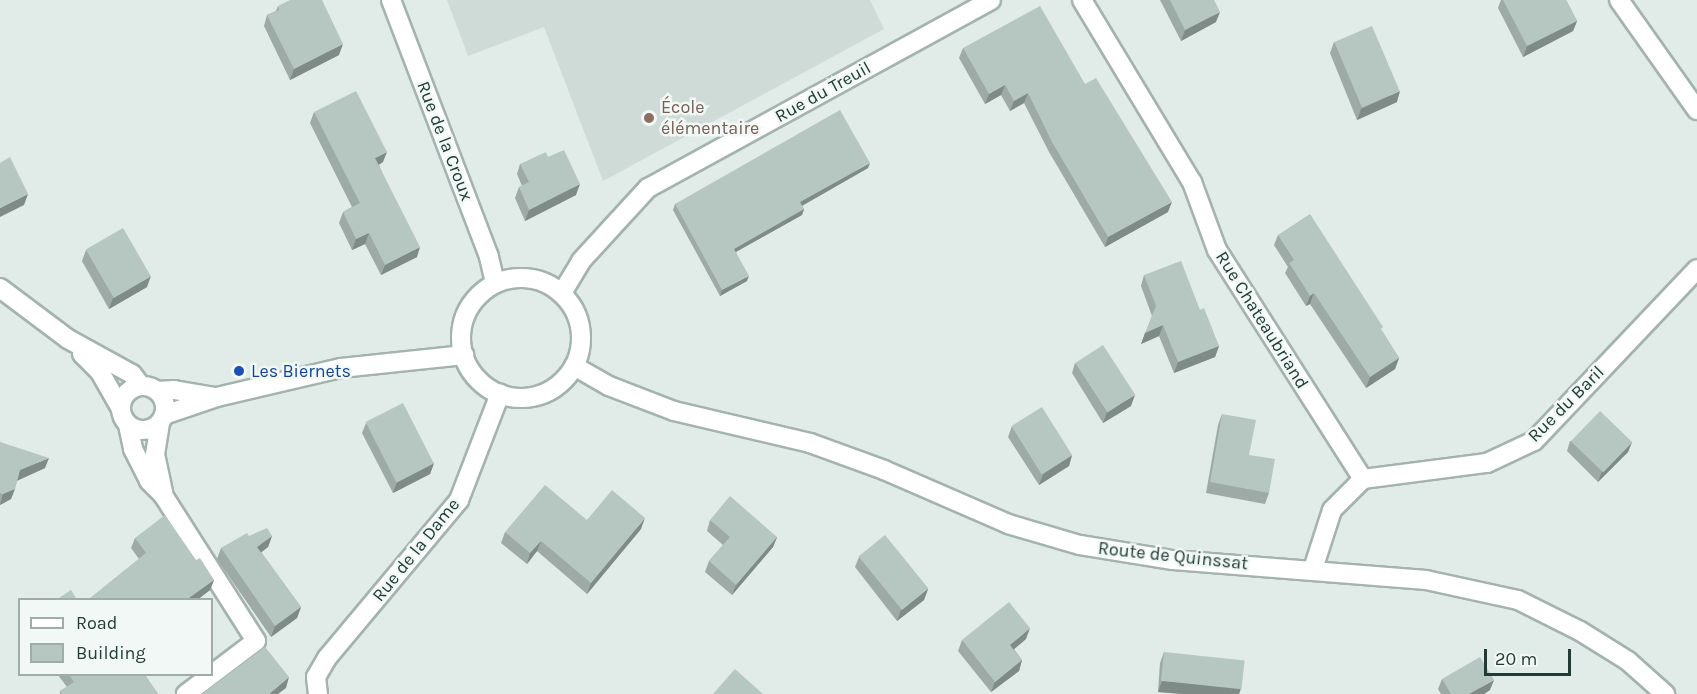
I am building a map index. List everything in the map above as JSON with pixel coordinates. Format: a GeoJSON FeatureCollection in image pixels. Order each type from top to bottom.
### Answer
{"type":"FeatureCollection","features":[{"type":"Feature","properties":{"kind":"street","name":"Rue de la Croux"},"geometry":{"type":"LineString","coordinates":[[391,0],[489,257],[495,284]]}},
{"type":"Feature","properties":{"kind":"street","name":"Rue du Treuil"},"geometry":{"type":"LineString","coordinates":[[561,293],[581,261],[648,188],[991,0]]}},
{"type":"Feature","properties":{"kind":"street","name":"Rue Chateaubriand"},"geometry":{"type":"LineString","coordinates":[[1082,0],[1192,182],[1217,250],[1363,478]]}},
{"type":"Feature","properties":{"kind":"street"},"geometry":{"type":"LineString","coordinates":[[1619,0],[1697,110]]}},
{"type":"Feature","properties":{"kind":"street","name":"Rue du Baril"},"geometry":{"type":"LineString","coordinates":[[1363,478],[1487,463],[1533,441],[1697,269]]}},
{"type":"Feature","properties":{"kind":"street"},"geometry":{"type":"LineString","coordinates":[[518,278],[541,281],[561,293],[574,308],[581,327],[581,347],[574,366],[561,383],[543,394],[521,398],[500,394],[484,385],[472,372],[464,355],[461,334],[466,314],[478,296],[495,284],[518,278]]}},
{"type":"Feature","properties":{"kind":"street"},"geometry":{"type":"LineString","coordinates":[[0,288],[68,339],[132,374],[163,398],[162,419],[155,454],[163,495]]}},
{"type":"Feature","properties":{"kind":"street"},"geometry":{"type":"LineString","coordinates":[[68,339],[100,372],[124,417],[133,449],[149,481],[163,495],[256,641],[213,674]]}},
{"type":"Feature","properties":{"kind":"street"},"geometry":{"type":"LineString","coordinates":[[124,417],[145,430],[162,419],[217,397],[341,368],[464,355]]}},
{"type":"Feature","properties":{"kind":"street","name":"Route de Quinssat"},"geometry":{"type":"LineString","coordinates":[[574,366],[609,386],[674,411],[810,443],[891,473],[1008,524],[1080,545],[1173,560],[1313,569],[1426,580],[1518,600],[1580,631],[1628,661],[1665,694]]}},
{"type":"Feature","properties":{"kind":"street"},"geometry":{"type":"LineString","coordinates":[[124,417],[126,394],[150,388],[217,397]]}},
{"type":"Feature","properties":{"kind":"street","name":"Rue de la Dame"},"geometry":{"type":"LineString","coordinates":[[318,694],[316,677],[327,658],[459,500],[500,394]]}},
{"type":"Feature","properties":{"kind":"street"},"geometry":{"type":"LineString","coordinates":[[1313,569],[1332,510],[1363,478]]}},
{"type":"Feature","properties":{"kind":"street"},"geometry":{"type":"LineString","coordinates":[[186,694],[210,676]]}},
{"type":"Feature","properties":{"kind":"shaded area","name":"École élémentaire"},"geometry":{"type":"Polygon","coordinates":[[[447,0],[870,0],[884,29],[603,181],[544,27],[468,56],[447,0]]]}},
{"type":"Feature","properties":{"kind":"building"},"geometry":{"type":"Polygon","coordinates":[[[290,0],[322,0],[343,44],[294,69],[267,15],[279,10],[278,6],[290,0]]]}},
{"type":"Feature","properties":{"kind":"building"},"geometry":{"type":"Polygon","coordinates":[[[1170,0],[1214,0],[1220,12],[1185,30],[1170,0]]]}},
{"type":"Feature","properties":{"kind":"building"},"geometry":{"type":"Polygon","coordinates":[[[1503,0],[1566,0],[1577,21],[1527,46],[1503,0]]]}},
{"type":"Feature","properties":{"kind":"building"},"geometry":{"type":"Polygon","coordinates":[[[1040,6],[1085,84],[1096,78],[1172,202],[1108,237],[1052,142],[1028,93],[1014,101],[1005,85],[989,94],[963,48],[1040,6]]]}},
{"type":"Feature","properties":{"kind":"building"},"geometry":{"type":"Polygon","coordinates":[[[1372,26],[1400,91],[1362,107],[1334,42],[1372,26]]]}},
{"type":"Feature","properties":{"kind":"building"},"geometry":{"type":"Polygon","coordinates":[[[356,91],[387,152],[375,158],[420,247],[385,265],[369,233],[356,239],[343,212],[360,203],[314,112],[356,91]]]}},
{"type":"Feature","properties":{"kind":"building"},"geometry":{"type":"Polygon","coordinates":[[[840,110],[870,163],[800,202],[804,209],[734,249],[749,276],[722,290],[675,204],[840,110]]]}},
{"type":"Feature","properties":{"kind":"building"},"geometry":{"type":"Polygon","coordinates":[[[564,150],[580,184],[529,210],[519,187],[529,182],[520,164],[546,152],[548,157],[564,150]]]}},
{"type":"Feature","properties":{"kind":"building"},"geometry":{"type":"Polygon","coordinates":[[[10,157],[28,194],[0,208],[0,163],[10,157]]]}},
{"type":"Feature","properties":{"kind":"building"},"geometry":{"type":"Polygon","coordinates":[[[1310,214],[1383,327],[1381,329],[1399,358],[1370,377],[1314,293],[1310,296],[1289,263],[1294,260],[1278,235],[1310,214]]]}},
{"type":"Feature","properties":{"kind":"building"},"geometry":{"type":"Polygon","coordinates":[[[123,228],[151,276],[114,298],[86,250],[123,228]]]}},
{"type":"Feature","properties":{"kind":"building"},"geometry":{"type":"Polygon","coordinates":[[[1181,261],[1200,310],[1204,308],[1219,346],[1178,362],[1163,325],[1145,333],[1156,306],[1144,275],[1181,261]]]}},
{"type":"Feature","properties":{"kind":"building"},"geometry":{"type":"Polygon","coordinates":[[[1103,345],[1135,394],[1107,412],[1075,363],[1103,345]]]}},
{"type":"Feature","properties":{"kind":"building"},"geometry":{"type":"Polygon","coordinates":[[[403,403],[434,464],[396,483],[366,422],[403,403]]]}},
{"type":"Feature","properties":{"kind":"building"},"geometry":{"type":"Polygon","coordinates":[[[1042,407],[1072,455],[1042,474],[1011,426],[1042,407]]]}},
{"type":"Feature","properties":{"kind":"building"},"geometry":{"type":"Polygon","coordinates":[[[1600,411],[1632,442],[1603,472],[1571,441],[1600,411]]]}},
{"type":"Feature","properties":{"kind":"building"},"geometry":{"type":"Polygon","coordinates":[[[1222,414],[1256,420],[1249,455],[1275,459],[1269,493],[1210,482],[1222,414]]]}},
{"type":"Feature","properties":{"kind":"building"},"geometry":{"type":"Polygon","coordinates":[[[0,442],[49,458],[20,470],[15,489],[3,494],[0,493],[0,442]]]}},
{"type":"Feature","properties":{"kind":"building"},"geometry":{"type":"Polygon","coordinates":[[[545,485],[587,520],[612,490],[645,518],[591,583],[541,541],[530,553],[505,532],[545,485]]]}},
{"type":"Feature","properties":{"kind":"building"},"geometry":{"type":"Polygon","coordinates":[[[730,496],[777,537],[736,585],[709,561],[730,537],[710,520],[730,496]]]}},
{"type":"Feature","properties":{"kind":"building"},"geometry":{"type":"Polygon","coordinates":[[[165,515],[196,560],[200,558],[214,580],[189,598],[90,598],[146,553],[135,538],[165,515]]]}},
{"type":"Feature","properties":{"kind":"building"},"geometry":{"type":"Polygon","coordinates":[[[267,528],[272,536],[257,547],[301,607],[275,626],[221,548],[247,533],[249,536],[267,528]]]}},
{"type":"Feature","properties":{"kind":"building"},"geometry":{"type":"Polygon","coordinates":[[[885,535],[928,589],[902,610],[859,556],[885,535]]]}},
{"type":"Feature","properties":{"kind":"building"},"geometry":{"type":"Polygon","coordinates":[[[71,590],[76,598],[59,598],[71,590]]]}},
{"type":"Feature","properties":{"kind":"building"},"geometry":{"type":"Polygon","coordinates":[[[1009,602],[1030,628],[1010,645],[1022,660],[995,682],[962,640],[1009,602]]]}},
{"type":"Feature","properties":{"kind":"building"},"geometry":{"type":"Polygon","coordinates":[[[265,647],[289,677],[269,694],[202,694],[265,647]]]}},
{"type":"Feature","properties":{"kind":"building"},"geometry":{"type":"Polygon","coordinates":[[[1164,652],[1245,660],[1242,689],[1161,681],[1164,652]]]}},
{"type":"Feature","properties":{"kind":"building"},"geometry":{"type":"Polygon","coordinates":[[[1480,657],[1494,680],[1469,694],[1451,694],[1442,679],[1480,657]]]}},
{"type":"Feature","properties":{"kind":"building"},"geometry":{"type":"Polygon","coordinates":[[[735,669],[763,694],[713,694],[735,669]]]}},
{"type":"Feature","properties":{"kind":"building"},"geometry":{"type":"Polygon","coordinates":[[[70,676],[146,676],[158,694],[62,694],[60,691],[74,682],[70,676]]]}},
{"type":"Feature","properties":{"kind":"place","name":"École élémentaire"},"geometry":{"type":"Point","coordinates":[649,118]}},
{"type":"Feature","properties":{"kind":"place","name":"Les Biernets"},"geometry":{"type":"Point","coordinates":[239,371]}}]}
